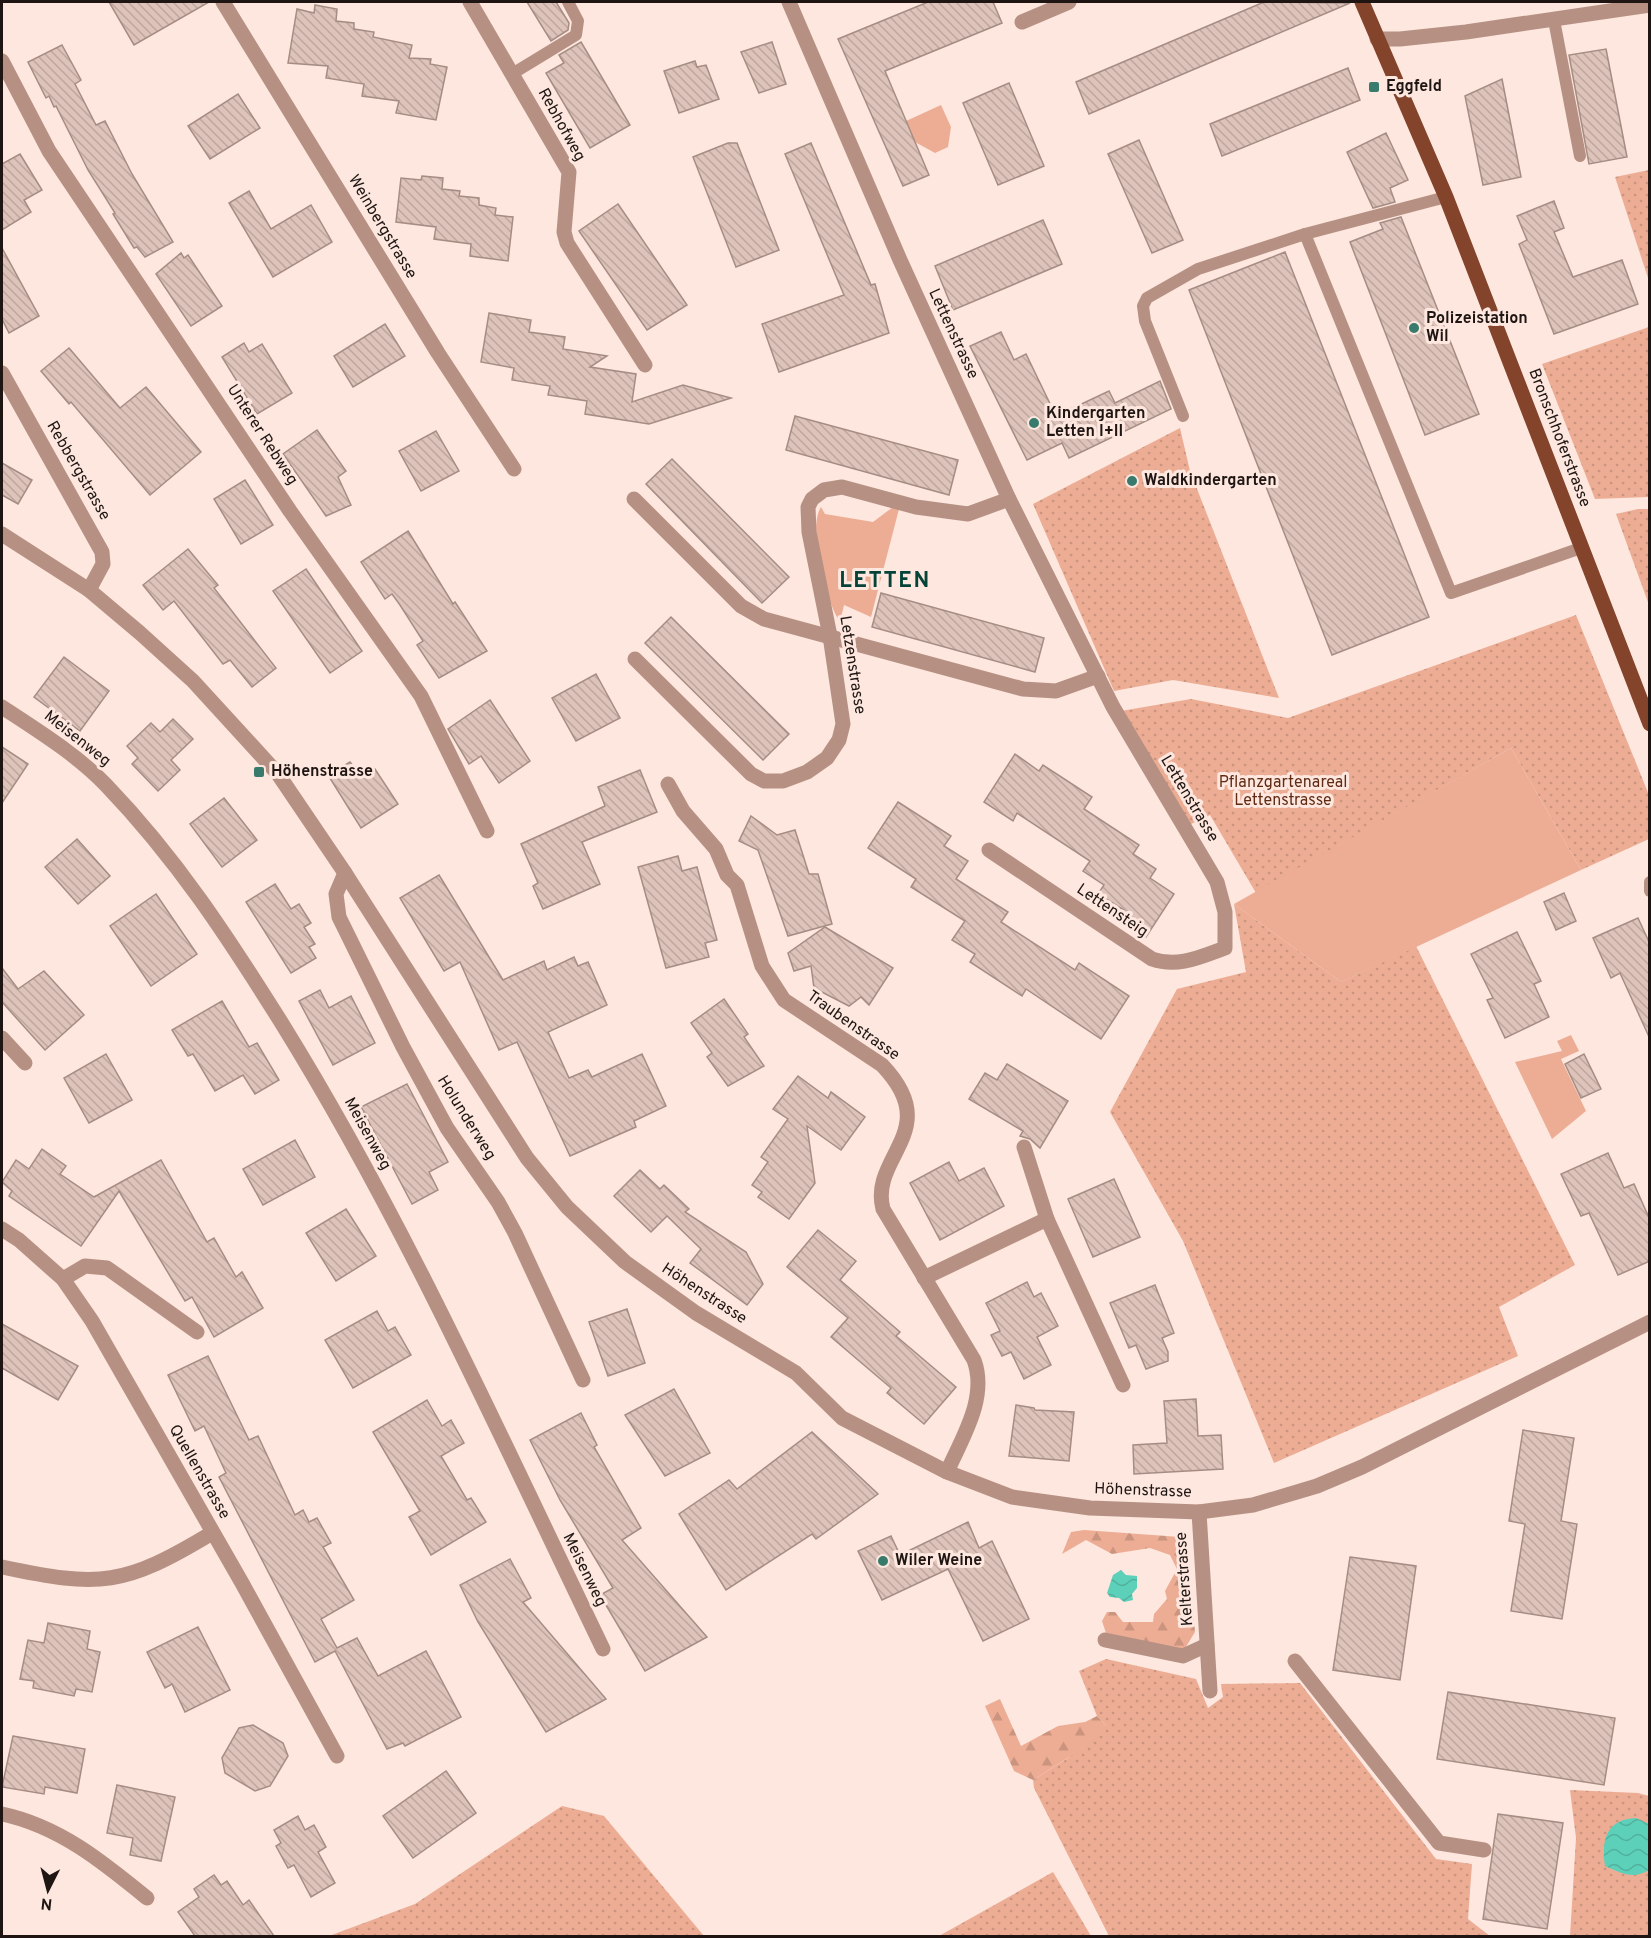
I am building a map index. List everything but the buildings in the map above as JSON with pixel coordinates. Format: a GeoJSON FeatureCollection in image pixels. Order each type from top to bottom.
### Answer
{"type":"FeatureCollection","features":[{"type":"Feature","properties":{"kind":"main road","name":"Bronschhoferstrasse"},"geometry":{"type":"LineString","coordinates":[[1362,2],[1446,197],[1650,724]]}},
{"type":"Feature","properties":{"kind":"street","name":"Weinbergstrasse"},"geometry":{"type":"LineString","coordinates":[[223,2],[438,353],[514,469]]}},
{"type":"Feature","properties":{"kind":"street","name":"Rebhofweg"},"geometry":{"type":"LineString","coordinates":[[470,2],[569,172],[564,232],[567,243],[645,365]]}},
{"type":"Feature","properties":{"kind":"street","name":"Lettenstrasse"},"geometry":{"type":"LineString","coordinates":[[789,2],[900,260],[1009,498],[1113,707],[1217,882],[1225,912],[1225,948]]}},
{"type":"Feature","properties":{"kind":"street"},"geometry":{"type":"LineString","coordinates":[[1022,22],[1069,2]]}},
{"type":"Feature","properties":{"kind":"street"},"geometry":{"type":"LineString","coordinates":[[1377,39],[1400,39],[1554,20],[1650,5]]}},
{"type":"Feature","properties":{"kind":"street","name":"Unterer Rebweg"},"geometry":{"type":"LineString","coordinates":[[2,61],[49,151],[290,511],[421,696],[487,831]]}},
{"type":"Feature","properties":{"kind":"street","name":"Rebbergstrasse"},"geometry":{"type":"LineString","coordinates":[[2,373],[102,552],[102,564],[89,590]]}},
{"type":"Feature","properties":{"kind":"street","name":"Letzenstrasse"},"geometry":{"type":"LineString","coordinates":[[635,659],[751,774],[764,781],[783,781],[807,772],[827,758],[839,740],[843,724],[830,636],[809,532],[808,507],[812,499],[824,490],[842,487],[916,507],[968,514],[1009,498]]}},
{"type":"Feature","properties":{"kind":"street"},"geometry":{"type":"LineString","coordinates":[[634,499],[741,606],[764,619],[1002,685],[1041,692],[1064,689],[1098,676]]}},
{"type":"Feature","properties":{"kind":"street","name":"Höhenstrasse"},"geometry":{"type":"LineString","coordinates":[[2,534],[89,590],[193,681],[249,741],[294,796],[527,1158],[573,1212],[625,1262],[696,1313],[796,1373],[842,1418],[947,1472],[1012,1497],[1090,1508],[1198,1512],[1253,1505],[1317,1486],[1362,1467],[1650,1322]]}},
{"type":"Feature","properties":{"kind":"street","name":"Meisenweg"},"geometry":{"type":"LineString","coordinates":[[2,707],[44,734],[104,783],[164,850],[217,919],[319,1084],[387,1206],[603,1649]]}},
{"type":"Feature","properties":{"kind":"street","name":"Traubenstrasse"},"geometry":{"type":"LineString","coordinates":[[668,784],[683,811],[716,849],[727,875],[736,885],[762,966],[784,1000],[882,1065],[894,1078],[907,1108],[905,1136],[885,1174],[880,1198],[883,1209],[974,1360],[979,1374],[980,1387],[976,1401],[947,1472]]}},
{"type":"Feature","properties":{"kind":"street","name":"Lettensteig"},"geometry":{"type":"LineString","coordinates":[[989,850],[1152,959],[1172,964],[1225,948]]}},
{"type":"Feature","properties":{"kind":"street","name":"Holunderweg"},"geometry":{"type":"LineString","coordinates":[[345,873],[336,894],[339,917],[403,1047],[447,1128],[498,1202],[515,1233],[583,1380]]}},
{"type":"Feature","properties":{"kind":"street"},"geometry":{"type":"LineString","coordinates":[[2,1038],[25,1063]]}},
{"type":"Feature","properties":{"kind":"street"},"geometry":{"type":"LineString","coordinates":[[1024,1147],[1047,1219],[1123,1385]]}},
{"type":"Feature","properties":{"kind":"street"},"geometry":{"type":"LineString","coordinates":[[924,1278],[1047,1219]]}},
{"type":"Feature","properties":{"kind":"street","name":"Quellenstrasse"},"geometry":{"type":"LineString","coordinates":[[2,1229],[19,1240],[63,1279],[92,1321],[337,1756]]}},
{"type":"Feature","properties":{"kind":"street"},"geometry":{"type":"LineString","coordinates":[[63,1279],[85,1266],[107,1268],[197,1332]]}},
{"type":"Feature","properties":{"kind":"street","name":"Kelterstrasse"},"geometry":{"type":"LineString","coordinates":[[1198,1512],[1210,1690]]}},
{"type":"Feature","properties":{"kind":"street"},"geometry":{"type":"LineString","coordinates":[[2,1567],[69,1580],[111,1579],[152,1566],[212,1533]]}},
{"type":"Feature","properties":{"kind":"street","name":"Kelterstrasse"},"geometry":{"type":"LineString","coordinates":[[1105,1640],[1183,1656],[1207,1645]]}},
{"type":"Feature","properties":{"kind":"street"},"geometry":{"type":"LineString","coordinates":[[1295,1661],[1438,1843],[1484,1850]]}},
{"type":"Feature","properties":{"kind":"street"},"geometry":{"type":"LineString","coordinates":[[2,1814],[47,1828],[73,1842],[100,1859],[147,1898]]}},
{"type":"Feature","properties":{"kind":"lane"},"geometry":{"type":"LineString","coordinates":[[512,74],[576,36],[578,21],[568,2]]}},
{"type":"Feature","properties":{"kind":"lane"},"geometry":{"type":"LineString","coordinates":[[1554,20],[1580,156]]}},
{"type":"Feature","properties":{"kind":"lane"},"geometry":{"type":"LineString","coordinates":[[1183,416],[1145,321],[1143,306],[1148,298],[1161,288],[1198,269],[1305,234],[1446,197]]}},
{"type":"Feature","properties":{"kind":"lane"},"geometry":{"type":"LineString","coordinates":[[1305,234],[1451,593],[1581,548]]}},
{"type":"Feature","properties":{"kind":"lane"},"geometry":{"type":"LineString","coordinates":[[1650,882],[1647,886],[1650,891]]}},
{"type":"Feature","properties":{"kind":"green space"},"geometry":{"type":"Polygon","coordinates":[[[941,105],[951,127],[948,147],[935,153],[915,142],[906,121],[941,105]]]}},
{"type":"Feature","properties":{"kind":"green space"},"geometry":{"type":"Polygon","coordinates":[[[1650,170],[1649,281],[1615,177],[1650,170]]]}},
{"type":"Feature","properties":{"kind":"green space"},"geometry":{"type":"Polygon","coordinates":[[[1649,327],[1649,497],[1595,499],[1542,364],[1649,327]]]}},
{"type":"Feature","properties":{"kind":"green space"},"geometry":{"type":"Polygon","coordinates":[[[1180,428],[1190,471],[1279,698],[1173,680],[1114,691],[1033,504],[1180,428]]]}},
{"type":"Feature","properties":{"kind":"green space"},"geometry":{"type":"Polygon","coordinates":[[[821,507],[825,514],[873,522],[893,507],[899,509],[871,617],[844,605],[840,622],[829,599],[817,548],[817,517],[821,507]]]}},
{"type":"Feature","properties":{"kind":"green space"},"geometry":{"type":"Polygon","coordinates":[[[1649,509],[1649,605],[1616,514],[1649,509]]]}},
{"type":"Feature","properties":{"kind":"green space","name":"Pflanzgartenareal Lettenstrasse"},"geometry":{"type":"Polygon","coordinates":[[[1576,615],[1649,795],[1649,839],[1581,870],[1511,748],[1256,893],[1210,815],[1189,825],[1121,711],[1191,699],[1288,718],[1576,615]]]}},
{"type":"Feature","properties":{"kind":"green space"},"geometry":{"type":"Polygon","coordinates":[[[1511,748],[1581,870],[1341,982],[1234,904],[1511,748]]]}},
{"type":"Feature","properties":{"kind":"green space"},"geometry":{"type":"Polygon","coordinates":[[[1234,904],[1341,982],[1416,946],[1575,1265],[1499,1307],[1518,1356],[1274,1463],[1183,1241],[1110,1112],[1177,989],[1246,972],[1234,904]]]}},
{"type":"Feature","properties":{"kind":"green space"},"geometry":{"type":"Polygon","coordinates":[[[1571,1035],[1579,1051],[1561,1059],[1586,1111],[1552,1139],[1515,1062],[1562,1051],[1557,1041],[1571,1035]]]}},
{"type":"Feature","properties":{"kind":"green space"},"geometry":{"type":"Polygon","coordinates":[[[1084,1530],[1180,1537],[1188,1547],[1195,1632],[1184,1650],[1106,1633],[1102,1621],[1107,1612],[1115,1612],[1123,1622],[1153,1622],[1154,1614],[1167,1599],[1165,1591],[1177,1569],[1170,1555],[1150,1548],[1112,1554],[1086,1540],[1062,1554],[1071,1532],[1084,1530]]]}},
{"type":"Feature","properties":{"kind":"green space"},"geometry":{"type":"Polygon","coordinates":[[[1106,1659],[1196,1679],[1208,1708],[1223,1697],[1221,1684],[1300,1683],[1436,1859],[1472,1864],[1468,1919],[1490,1936],[1109,1936],[1034,1788],[1033,1780],[1068,1758],[1106,1725],[1097,1716],[1079,1671],[1106,1659]]]}},
{"type":"Feature","properties":{"kind":"green space"},"geometry":{"type":"Polygon","coordinates":[[[1000,1699],[1021,1746],[1058,1726],[1085,1722],[1097,1716],[1106,1725],[1096,1740],[1033,1780],[1014,1771],[985,1706],[1000,1699]]]}},
{"type":"Feature","properties":{"kind":"green space"},"geometry":{"type":"Polygon","coordinates":[[[1570,1790],[1638,1793],[1649,1796],[1649,1936],[1570,1936],[1576,1838],[1570,1790]]]}},
{"type":"Feature","properties":{"kind":"green space"},"geometry":{"type":"Polygon","coordinates":[[[562,1806],[604,1816],[704,1936],[329,1936],[415,1904],[562,1806]]]}},
{"type":"Feature","properties":{"kind":"green space"},"geometry":{"type":"Polygon","coordinates":[[[1053,1872],[1091,1936],[939,1936],[1053,1872]]]}},
{"type":"Feature","properties":{"kind":"water"},"geometry":{"type":"Polygon","coordinates":[[[1121,1570],[1126,1575],[1137,1576],[1137,1588],[1132,1594],[1133,1600],[1124,1602],[1119,1598],[1110,1597],[1107,1593],[1113,1575],[1121,1570]]]}},
{"type":"Feature","properties":{"kind":"water"},"geometry":{"type":"Polygon","coordinates":[[[1636,1818],[1649,1824],[1649,1870],[1632,1875],[1605,1866],[1604,1847],[1608,1832],[1618,1822],[1636,1818]]]}},
{"type":"Feature","properties":{"kind":"place","name":"Eggfeld"},"geometry":{"type":"Point","coordinates":[1374,87]}},
{"type":"Feature","properties":{"kind":"place","name":"Polizeistation Wil"},"geometry":{"type":"Point","coordinates":[1414,328]}},
{"type":"Feature","properties":{"kind":"place","name":"Kindergarten Letten I+II"},"geometry":{"type":"Point","coordinates":[1034,423]}},
{"type":"Feature","properties":{"kind":"place","name":"Waldkindergarten"},"geometry":{"type":"Point","coordinates":[1132,481]}},
{"type":"Feature","properties":{"kind":"place","name":"Höhenstrasse"},"geometry":{"type":"Point","coordinates":[259,772]}},
{"type":"Feature","properties":{"kind":"place","name":"Wiler Weine"},"geometry":{"type":"Point","coordinates":[883,1561]}},
{"type":"Feature","properties":{"kind":"district","name":"LETTEN"},"geometry":{"type":"Point","coordinates":[885,581]}}]}
